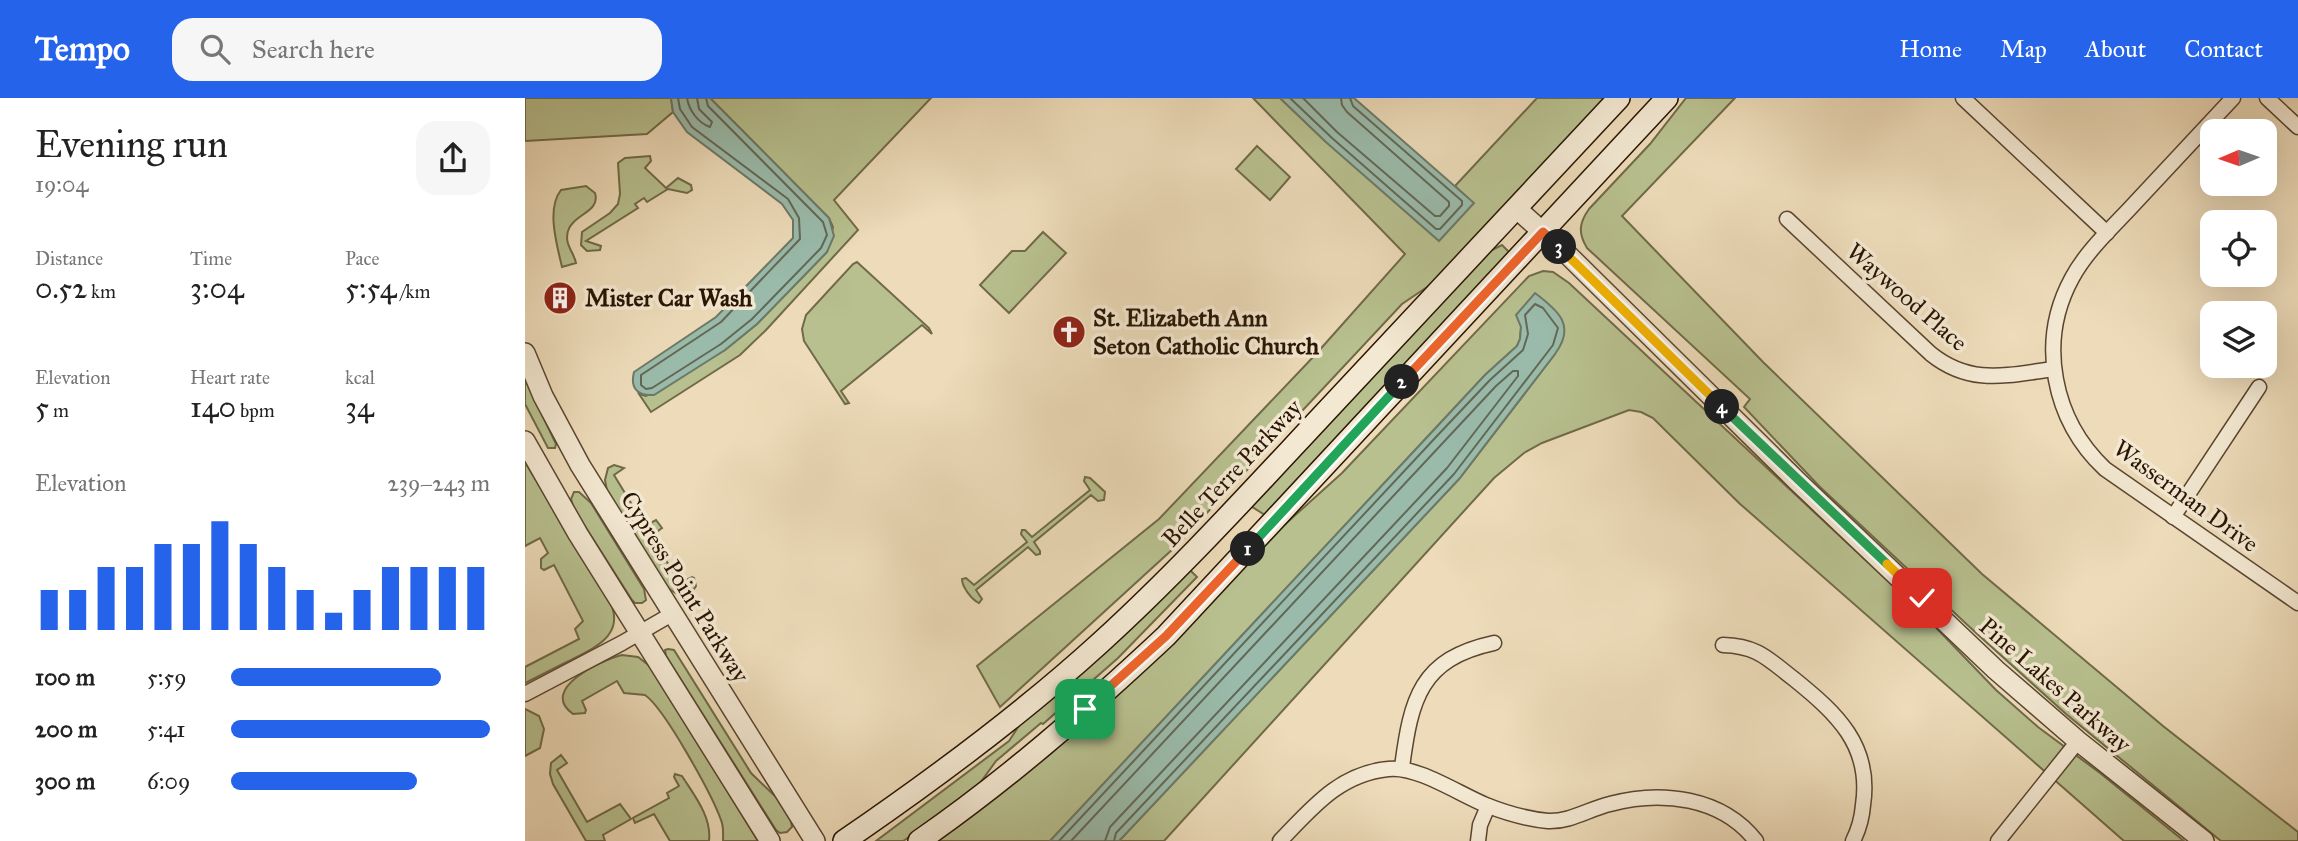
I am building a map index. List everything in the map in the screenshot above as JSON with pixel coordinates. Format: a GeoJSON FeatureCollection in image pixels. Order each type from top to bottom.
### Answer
{"type":"FeatureCollection","features":[{"type":"Feature","properties":{"kind":"main road","name":"Belle Terre Parkway"},"geometry":{"type":"LineString","coordinates":[[843,841],[997,730],[1059,679],[1141,604],[1228,516],[1619,98]]}},
{"type":"Feature","properties":{"kind":"main road"},"geometry":{"type":"LineString","coordinates":[[919,841],[1003,779],[1166,636],[1667,98]]}},
{"type":"Feature","properties":{"kind":"street"},"geometry":{"type":"LineString","coordinates":[[1963,98],[2107,233]]}},
{"type":"Feature","properties":{"kind":"street","name":"Wasserman Drive"},"geometry":{"type":"LineString","coordinates":[[2233,98],[2077,269],[2065,293],[2056,326],[2054,369],[2058,394],[2066,417],[2091,455],[2113,476],[2298,603]]}},
{"type":"Feature","properties":{"kind":"street"},"geometry":{"type":"LineString","coordinates":[[2267,98],[2298,127]]}},
{"type":"Feature","properties":{"kind":"street","name":"Pine Lakes Parkway"},"geometry":{"type":"LineString","coordinates":[[1517,209],[1996,670],[2078,741],[2204,841]]}},
{"type":"Feature","properties":{"kind":"street","name":"Waywood Place"},"geometry":{"type":"LineString","coordinates":[[1787,219],[1931,354],[1949,367],[1966,374],[1986,376],[2054,369]]}},
{"type":"Feature","properties":{"kind":"street","name":"Cypress Point Parkway"},"geometry":{"type":"LineString","coordinates":[[525,353],[562,434],[815,841]]}},
{"type":"Feature","properties":{"kind":"street"},"geometry":{"type":"LineString","coordinates":[[2172,517],[2259,387]]}},
{"type":"Feature","properties":{"kind":"street"},"geometry":{"type":"LineString","coordinates":[[525,441],[572,524],[771,841]]}},
{"type":"Feature","properties":{"kind":"street"},"geometry":{"type":"LineString","coordinates":[[525,694],[672,614]]}},
{"type":"Feature","properties":{"kind":"street"},"geometry":{"type":"LineString","coordinates":[[1402,767],[1410,721],[1423,686],[1445,661],[1454,655],[1494,643]]}},
{"type":"Feature","properties":{"kind":"street"},"geometry":{"type":"LineString","coordinates":[[1723,645],[1752,648],[1766,656],[1826,706],[1849,734],[1861,762],[1866,785],[1860,822],[1853,841]]}},
{"type":"Feature","properties":{"kind":"street"},"geometry":{"type":"LineString","coordinates":[[1998,841],[2078,741]]}},
{"type":"Feature","properties":{"kind":"street"},"geometry":{"type":"LineString","coordinates":[[1280,841],[1325,794],[1338,785],[1369,772],[1402,767],[1488,806],[1523,817],[1552,821],[1573,818],[1591,809],[1628,800],[1685,800],[1724,813],[1743,826],[1756,841]]}},
{"type":"Feature","properties":{"kind":"street"},"geometry":{"type":"LineString","coordinates":[[1478,841],[1480,825],[1488,806]]}},
{"type":"Feature","properties":{"kind":"green space"},"geometry":{"type":"Polygon","coordinates":[[[525,98],[671,98],[673,112],[647,134],[525,141],[525,98]]]}},
{"type":"Feature","properties":{"kind":"green space"},"geometry":{"type":"Polygon","coordinates":[[[710,98],[931,98],[834,200],[858,230],[740,355],[651,412],[639,394],[646,396],[725,350],[757,324],[827,252],[833,227],[829,218],[710,98]]]}},
{"type":"Feature","properties":{"kind":"green space"},"geometry":{"type":"Polygon","coordinates":[[[1253,98],[1280,98],[1327,143],[1473,203],[1455,186],[1537,98],[1607,98],[1433,283],[1402,304],[1175,547],[1000,707],[977,666],[1159,519],[1316,354],[1405,254],[1253,98]]]}},
{"type":"Feature","properties":{"kind":"green space"},"geometry":{"type":"Polygon","coordinates":[[[1686,98],[1735,98],[1622,216],[1763,362],[1982,574],[2163,726],[2298,832],[2298,841],[2221,841],[2066,714],[1820,487],[1744,407],[1750,399],[1587,248],[1581,228],[1589,209],[1650,144],[1686,98]]]}},
{"type":"Feature","properties":{"kind":"green space"},"geometry":{"type":"Polygon","coordinates":[[[1257,146],[1290,177],[1270,200],[1236,169],[1257,146]]]}},
{"type":"Feature","properties":{"kind":"green space"},"geometry":{"type":"Polygon","coordinates":[[[650,156],[651,161],[645,168],[666,188],[678,178],[691,185],[692,190],[687,193],[668,189],[647,202],[644,198],[635,204],[638,208],[586,241],[601,246],[600,250],[587,251],[581,245],[582,232],[610,213],[618,204],[618,163],[625,158],[650,156]]]}},
{"type":"Feature","properties":{"kind":"green space"},"geometry":{"type":"Polygon","coordinates":[[[586,186],[595,193],[596,199],[594,205],[571,225],[568,231],[568,244],[576,263],[562,267],[554,227],[554,207],[561,190],[586,186]]]}},
{"type":"Feature","properties":{"kind":"green space"},"geometry":{"type":"Polygon","coordinates":[[[1043,232],[1066,253],[1009,313],[980,285],[1012,251],[1025,251],[1043,232]]]}},
{"type":"Feature","properties":{"kind":"green space"},"geometry":{"type":"Polygon","coordinates":[[[1502,245],[1510,253],[1265,515],[1249,505],[1490,251],[1502,245]]]}},
{"type":"Feature","properties":{"kind":"green space"},"geometry":{"type":"Polygon","coordinates":[[[857,262],[929,328],[932,334],[922,325],[841,391],[849,403],[845,404],[804,341],[802,329],[806,315],[857,262]]]}},
{"type":"Feature","properties":{"kind":"green space"},"geometry":{"type":"Polygon","coordinates":[[[1543,271],[1553,272],[1569,283],[1920,611],[1996,690],[2038,727],[2184,841],[2124,841],[1739,503],[1653,418],[1629,410],[1542,443],[1524,453],[1494,478],[1164,841],[1119,841],[1459,479],[1555,354],[1521,327],[1517,346],[1485,375],[1050,841],[934,841],[1342,473],[1529,276],[1543,271]]]}},
{"type":"Feature","properties":{"kind":"green space"},"geometry":{"type":"Polygon","coordinates":[[[525,379],[556,444],[555,448],[548,448],[525,404],[525,379]]]}},
{"type":"Feature","properties":{"kind":"green space"},"geometry":{"type":"Polygon","coordinates":[[[525,462],[608,598],[614,621],[612,630],[598,644],[525,683],[525,667],[579,639],[575,629],[583,621],[554,565],[544,570],[541,568],[541,559],[548,553],[540,538],[525,546],[525,462]]]}},
{"type":"Feature","properties":{"kind":"green space"},"geometry":{"type":"Polygon","coordinates":[[[614,465],[624,468],[614,475],[645,526],[656,520],[662,528],[651,536],[680,583],[694,578],[696,586],[690,595],[680,596],[665,586],[608,496],[605,480],[608,468],[614,465]]]}},
{"type":"Feature","properties":{"kind":"green space"},"geometry":{"type":"Polygon","coordinates":[[[1085,477],[1090,478],[1105,492],[1104,500],[1098,501],[1091,495],[1034,542],[1040,554],[1036,555],[1028,547],[976,590],[982,599],[979,603],[973,599],[962,579],[966,578],[974,585],[1027,542],[1021,534],[1022,530],[1032,537],[1090,490],[1084,481],[1085,477]]]}},
{"type":"Feature","properties":{"kind":"green space"},"geometry":{"type":"Polygon","coordinates":[[[574,492],[579,492],[591,503],[644,589],[646,600],[642,603],[632,600],[574,509],[571,499],[574,492]]]}},
{"type":"Feature","properties":{"kind":"green space"},"geometry":{"type":"Polygon","coordinates":[[[1190,570],[1197,577],[1118,658],[996,761],[980,783],[964,797],[903,841],[876,841],[1009,741],[1022,721],[1190,570]]]}},
{"type":"Feature","properties":{"kind":"green space"},"geometry":{"type":"Polygon","coordinates":[[[665,650],[674,650],[751,773],[778,799],[791,821],[792,827],[787,832],[780,833],[776,830],[666,656],[665,650]]]}},
{"type":"Feature","properties":{"kind":"green space"},"geometry":{"type":"Polygon","coordinates":[[[622,655],[638,657],[651,667],[758,841],[723,841],[721,820],[698,773],[664,717],[645,695],[624,693],[617,681],[582,701],[585,713],[573,714],[564,704],[563,695],[577,677],[588,669],[622,655]]]}},
{"type":"Feature","properties":{"kind":"green space"},"geometry":{"type":"Polygon","coordinates":[[[525,709],[539,716],[544,729],[540,748],[525,756],[525,709]]]}},
{"type":"Feature","properties":{"kind":"green space"},"geometry":{"type":"Polygon","coordinates":[[[561,755],[567,763],[557,770],[587,822],[620,804],[631,819],[603,835],[605,841],[586,841],[553,784],[551,763],[561,755]]]}},
{"type":"Feature","properties":{"kind":"green space"},"geometry":{"type":"Polygon","coordinates":[[[675,774],[682,776],[701,807],[708,823],[709,841],[670,841],[654,814],[635,823],[633,818],[669,798],[667,793],[679,786],[675,774]]]}},
{"type":"Feature","properties":{"kind":"water"},"geometry":{"type":"Polygon","coordinates":[[[671,98],[710,98],[829,218],[834,236],[827,252],[757,324],[725,350],[654,395],[648,395],[634,387],[634,372],[716,317],[793,238],[793,220],[782,204],[687,132],[673,112],[671,98]]]}},
{"type":"Feature","properties":{"kind":"water"},"geometry":{"type":"Polygon","coordinates":[[[1280,98],[1354,98],[1474,203],[1439,241],[1280,98]]]}},
{"type":"Feature","properties":{"kind":"water"},"geometry":{"type":"Polygon","coordinates":[[[1535,293],[1551,306],[1562,320],[1564,335],[1561,344],[1459,479],[1119,841],[1050,841],[1485,375],[1517,346],[1521,327],[1516,315],[1535,293]]]}},
{"type":"Feature","properties":{"kind":"place","name":"Mister Car Wash"},"geometry":{"type":"Point","coordinates":[560,298]}},
{"type":"Feature","properties":{"kind":"place","name":"St. Elizabeth Ann Seton Catholic Church"},"geometry":{"type":"Point","coordinates":[1069,332]}},
{"type":"Feature","properties":{"kind":"route"},"geometry":{"type":"LineString","coordinates":[[1085,709],[1166,636],[1543,232],[1797,481],[1922,598]]}}]}
